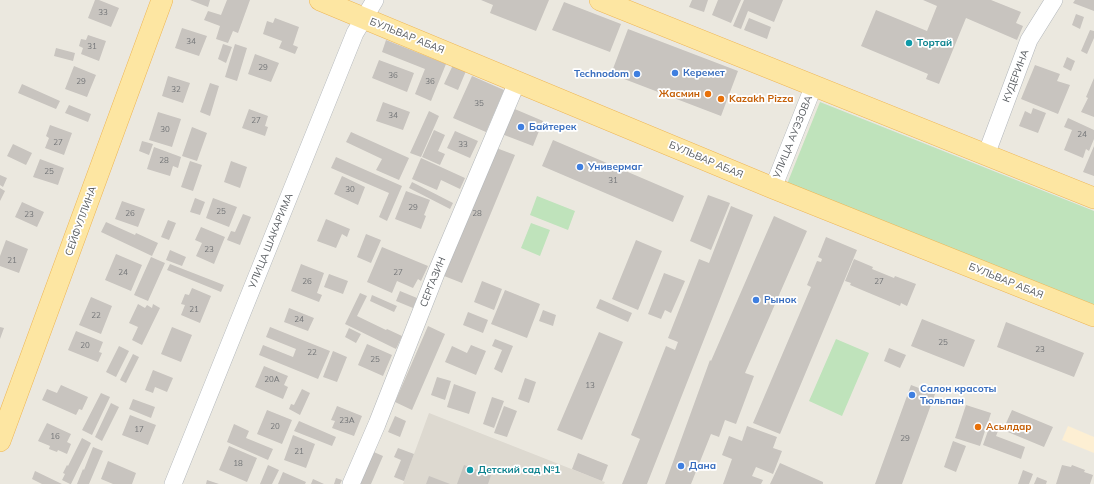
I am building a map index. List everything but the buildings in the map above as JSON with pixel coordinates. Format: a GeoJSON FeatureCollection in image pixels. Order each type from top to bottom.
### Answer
{"type":"FeatureCollection","features":[{"type":"Feature","properties":{"kind":"main road","name":"СЕЙФУЛЛИНА"},"geometry":{"type":"LineString","coordinates":[[0,441],[162,0]]}},
{"type":"Feature","properties":{"kind":"main road","name":"БУЛЬВАР АБАЯ"},"geometry":{"type":"LineString","coordinates":[[320,0],[773,188],[1094,316]]}},
{"type":"Feature","properties":{"kind":"main road"},"geometry":{"type":"LineString","coordinates":[[600,0],[1094,198]]}},
{"type":"Feature","properties":{"kind":"street","name":"УЛИЦА ШАКАРИМА"},"geometry":{"type":"LineString","coordinates":[[173,484],[355,33],[375,0]]}},
{"type":"Feature","properties":{"kind":"street","name":"КУДЕРИНА"},"geometry":{"type":"LineString","coordinates":[[986,155],[1029,40],[1054,0]]}},
{"type":"Feature","properties":{"kind":"street","name":"СЕРГАЗИН"},"geometry":{"type":"LineString","coordinates":[[351,484],[377,424],[437,271],[517,82]]}},
{"type":"Feature","properties":{"kind":"street","name":"УЛИЦА АУЭЗОВА"},"geometry":{"type":"LineString","coordinates":[[773,188],[814,85]]}},
{"type":"Feature","properties":{"kind":"shaded area"},"geometry":{"type":"Polygon","coordinates":[[[429,413],[605,482],[604,484],[403,484],[429,413]]]}},
{"type":"Feature","properties":{"kind":"shaded area"},"geometry":{"type":"Polygon","coordinates":[[[1068,426],[1094,437],[1094,453],[1062,440],[1068,426]]]}},
{"type":"Feature","properties":{"kind":"green space"},"geometry":{"type":"Polygon","coordinates":[[[820,102],[1094,211],[1094,305],[787,184],[820,102]]]}},
{"type":"Feature","properties":{"kind":"green space"},"geometry":{"type":"Polygon","coordinates":[[[537,196],[575,211],[568,230],[530,215],[537,196]]]}},
{"type":"Feature","properties":{"kind":"green space"},"geometry":{"type":"Polygon","coordinates":[[[531,223],[550,230],[540,256],[521,248],[531,223]]]}},
{"type":"Feature","properties":{"kind":"green space"},"geometry":{"type":"Polygon","coordinates":[[[836,339],[869,353],[842,416],[809,401],[836,339]]]}},
{"type":"Feature","properties":{"kind":"place","name":"Тортай"},"geometry":{"type":"Point","coordinates":[909,43]}},
{"type":"Feature","properties":{"kind":"place","name":"Керемет"},"geometry":{"type":"Point","coordinates":[675,73]}},
{"type":"Feature","properties":{"kind":"place","name":"Technodom"},"geometry":{"type":"Point","coordinates":[637,74]}},
{"type":"Feature","properties":{"kind":"place","name":"Жасмин"},"geometry":{"type":"Point","coordinates":[708,94]}},
{"type":"Feature","properties":{"kind":"place","name":"Kazakh Pizza"},"geometry":{"type":"Point","coordinates":[721,99]}},
{"type":"Feature","properties":{"kind":"place","name":"Байтерек"},"geometry":{"type":"Point","coordinates":[521,127]}},
{"type":"Feature","properties":{"kind":"place","name":"Универмаг"},"geometry":{"type":"Point","coordinates":[580,167]}},
{"type":"Feature","properties":{"kind":"place","name":"Рынок"},"geometry":{"type":"Point","coordinates":[756,300]}},
{"type":"Feature","properties":{"kind":"place","name":"Салон красоты Тюльпан"},"geometry":{"type":"Point","coordinates":[912,395]}},
{"type":"Feature","properties":{"kind":"place","name":"Асылдар"},"geometry":{"type":"Point","coordinates":[978,427]}},
{"type":"Feature","properties":{"kind":"place","name":"Дана"},"geometry":{"type":"Point","coordinates":[681,466]}},
{"type":"Feature","properties":{"kind":"place","name":"Детский сад №1"},"geometry":{"type":"Point","coordinates":[470,470]}}]}
